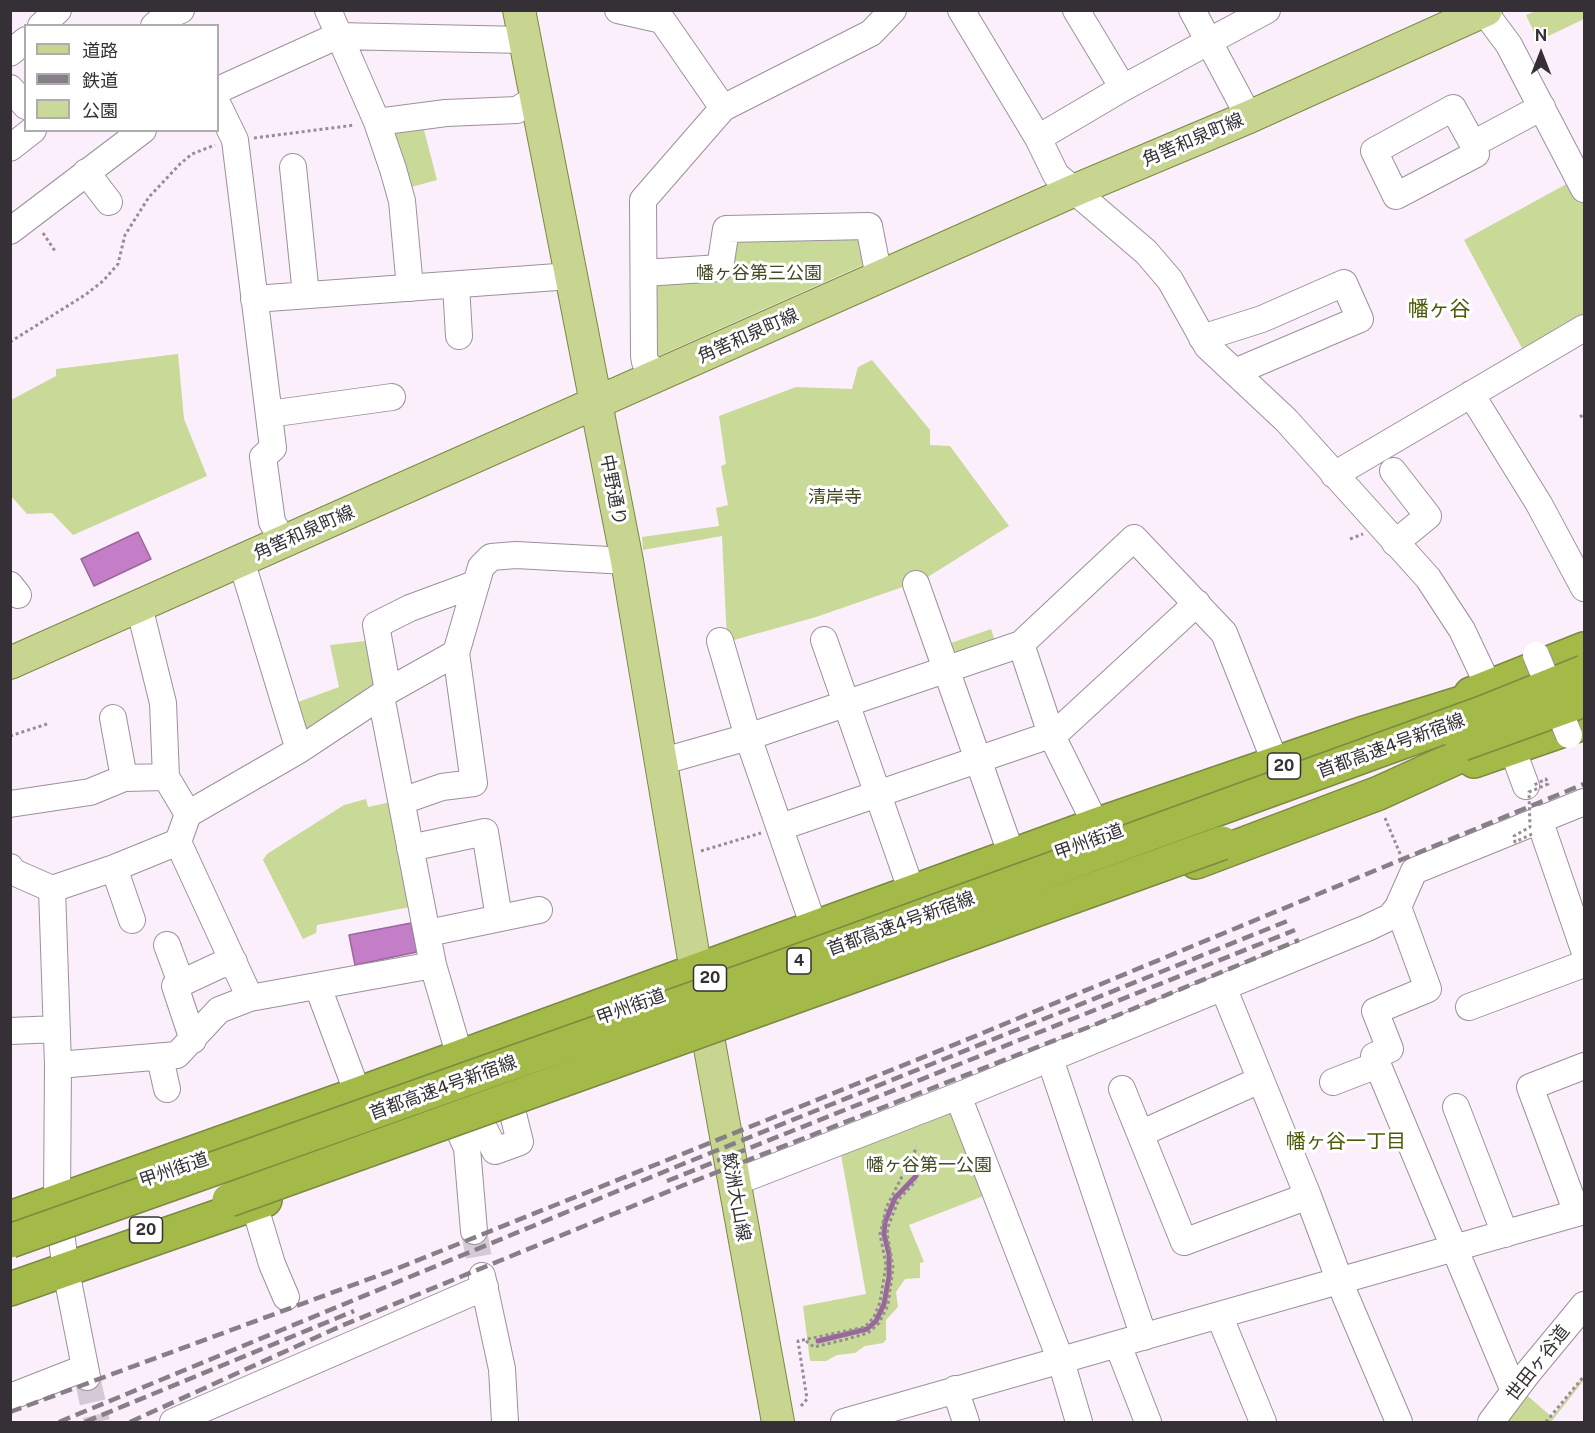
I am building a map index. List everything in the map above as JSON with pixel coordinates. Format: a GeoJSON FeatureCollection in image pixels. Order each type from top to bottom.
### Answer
{"type":"FeatureCollection","features":[{"type":"Feature","properties":{"kind":"highway","name":"甲州街道"},"geometry":{"type":"LineString","coordinates":[[10,1225],[58,1206],[212,1156],[1208,799],[1361,734],[1584,649]]}},
{"type":"Feature","properties":{"kind":"highway"},"geometry":{"type":"LineString","coordinates":[[1361,734],[1584,665]]}},
{"type":"Feature","properties":{"kind":"highway","name":"首都高速4号新宿線"},"geometry":{"type":"LineString","coordinates":[[10,1240],[759,975],[1482,713],[1584,672]]}},
{"type":"Feature","properties":{"kind":"highway"},"geometry":{"type":"LineString","coordinates":[[1381,802],[1584,700]]}},
{"type":"Feature","properties":{"kind":"highway","name":"首都高速4号新宿線"},"geometry":{"type":"LineString","coordinates":[[10,1264],[1584,700]]}},
{"type":"Feature","properties":{"kind":"highway","name":"20"},"geometry":{"type":"LineString","coordinates":[[241,1202],[470,1126],[1381,802],[1512,748],[1576,729]]}},
{"type":"Feature","properties":{"kind":"highway","name":"20"},"geometry":{"type":"LineString","coordinates":[[58,1206],[814,927],[1096,825],[1361,734]]}},
{"type":"Feature","properties":{"kind":"highway","name":"20"},"geometry":{"type":"LineString","coordinates":[[10,1281],[65,1265],[241,1202],[1222,843],[1381,802]]}},
{"type":"Feature","properties":{"kind":"highway","name":"甲州街道"},"geometry":{"type":"LineString","coordinates":[[10,1218],[58,1206]]}},
{"type":"Feature","properties":{"kind":"highway","name":"20"},"geometry":{"type":"LineString","coordinates":[[10,1289],[65,1265]]}},
{"type":"Feature","properties":{"kind":"main road","name":"角筈和泉町線"},"geometry":{"type":"LineString","coordinates":[[10,663],[1073,191],[1249,117],[1484,11]]}},
{"type":"Feature","properties":{"kind":"main road","name":"中野通り"},"geometry":{"type":"LineString","coordinates":[[521,26],[668,760],[696,971]]}},
{"type":"Feature","properties":{"kind":"main road","name":"鮫洲大山線"},"geometry":{"type":"LineString","coordinates":[[696,971],[733,1183],[790,1414]]}},
{"type":"Feature","properties":{"kind":"street"},"geometry":{"type":"LineString","coordinates":[[43,24],[58,10]]}},
{"type":"Feature","properties":{"kind":"street"},"geometry":{"type":"LineString","coordinates":[[328,10],[337,36],[377,122],[402,201],[410,288]]}},
{"type":"Feature","properties":{"kind":"street"},"geometry":{"type":"LineString","coordinates":[[658,375],[645,362],[643,200],[723,108],[871,33],[893,10]]}},
{"type":"Feature","properties":{"kind":"street"},"geometry":{"type":"LineString","coordinates":[[1076,10],[1123,88]]}},
{"type":"Feature","properties":{"kind":"street"},"geometry":{"type":"LineString","coordinates":[[1192,10],[1249,117]]}},
{"type":"Feature","properties":{"kind":"street"},"geometry":{"type":"LineString","coordinates":[[1038,138],[1123,88],[1267,10]]}},
{"type":"Feature","properties":{"kind":"street"},"geometry":{"type":"LineString","coordinates":[[1484,11],[1509,45],[1584,189]]}},
{"type":"Feature","properties":{"kind":"street"},"geometry":{"type":"LineString","coordinates":[[627,12],[664,15],[723,108]]}},
{"type":"Feature","properties":{"kind":"street"},"geometry":{"type":"LineString","coordinates":[[965,12],[1038,138],[1056,176],[1118,226],[1164,273],[1202,338],[1286,420],[1428,578],[1462,630],[1489,687]]}},
{"type":"Feature","properties":{"kind":"street"},"geometry":{"type":"LineString","coordinates":[[219,90],[337,36],[521,26]]}},
{"type":"Feature","properties":{"kind":"street"},"geometry":{"type":"LineString","coordinates":[[10,53],[24,42]]}},
{"type":"Feature","properties":{"kind":"street"},"geometry":{"type":"LineString","coordinates":[[10,88],[24,104]]}},
{"type":"Feature","properties":{"kind":"street"},"geometry":{"type":"LineString","coordinates":[[377,122],[446,113],[517,110],[536,98]]}},
{"type":"Feature","properties":{"kind":"street"},"geometry":{"type":"LineString","coordinates":[[219,107],[235,140],[273,448],[262,457],[272,522],[284,542]]}},
{"type":"Feature","properties":{"kind":"street"},"geometry":{"type":"LineString","coordinates":[[1473,144],[1542,107]]}},
{"type":"Feature","properties":{"kind":"street"},"geometry":{"type":"LineString","coordinates":[[10,148],[30,132]]}},
{"type":"Feature","properties":{"kind":"street"},"geometry":{"type":"LineString","coordinates":[[10,231],[140,132]]}},
{"type":"Feature","properties":{"kind":"street"},"geometry":{"type":"LineString","coordinates":[[293,167],[306,295]]}},
{"type":"Feature","properties":{"kind":"street"},"geometry":{"type":"LineString","coordinates":[[86,172],[109,202]]}},
{"type":"Feature","properties":{"kind":"street"},"geometry":{"type":"LineString","coordinates":[[644,273],[720,268],[726,229],[869,226],[879,277]]}},
{"type":"Feature","properties":{"kind":"street"},"geometry":{"type":"LineString","coordinates":[[254,299],[571,276]]}},
{"type":"Feature","properties":{"kind":"street"},"geometry":{"type":"LineString","coordinates":[[1202,338],[1262,318],[1344,284],[1360,319],[1235,372]]}},
{"type":"Feature","properties":{"kind":"street"},"geometry":{"type":"LineString","coordinates":[[456,285],[459,336]]}},
{"type":"Feature","properties":{"kind":"street"},"geometry":{"type":"LineString","coordinates":[[1334,476],[1584,328]]}},
{"type":"Feature","properties":{"kind":"street"},"geometry":{"type":"LineString","coordinates":[[1471,394],[1539,504],[1584,588]]}},
{"type":"Feature","properties":{"kind":"street"},"geometry":{"type":"LineString","coordinates":[[269,414],[392,397]]}},
{"type":"Feature","properties":{"kind":"street"},"geometry":{"type":"LineString","coordinates":[[1393,471],[1428,516],[1395,543]]}},
{"type":"Feature","properties":{"kind":"street"},"geometry":{"type":"LineString","coordinates":[[668,760],[748,737],[1022,644],[1134,538],[1224,633],[1233,650],[1276,764]]}},
{"type":"Feature","properties":{"kind":"street"},"geometry":{"type":"LineString","coordinates":[[402,801],[442,787],[474,783],[456,653],[481,567],[491,557],[516,555],[627,561]]}},
{"type":"Feature","properties":{"kind":"street"},"geometry":{"type":"LineString","coordinates":[[241,560],[299,750]]}},
{"type":"Feature","properties":{"kind":"street"},"geometry":{"type":"LineString","coordinates":[[460,1057],[433,965],[410,848],[376,625],[410,608],[475,584]]}},
{"type":"Feature","properties":{"kind":"street"},"geometry":{"type":"LineString","coordinates":[[916,584],[1012,856]]}},
{"type":"Feature","properties":{"kind":"street"},"geometry":{"type":"LineString","coordinates":[[781,827],[1056,733],[1197,603]]}},
{"type":"Feature","properties":{"kind":"street"},"geometry":{"type":"LineString","coordinates":[[139,606],[163,702],[166,777],[188,814]]}},
{"type":"Feature","properties":{"kind":"street"},"geometry":{"type":"LineString","coordinates":[[824,640],[912,892]]}},
{"type":"Feature","properties":{"kind":"street"},"geometry":{"type":"LineString","coordinates":[[720,641],[748,737],[814,927]]}},
{"type":"Feature","properties":{"kind":"street"},"geometry":{"type":"LineString","coordinates":[[1022,644],[1051,734],[1096,825]]}},
{"type":"Feature","properties":{"kind":"street"},"geometry":{"type":"LineString","coordinates":[[250,998],[178,842],[188,814],[299,750],[385,693],[456,653]]}},
{"type":"Feature","properties":{"kind":"street"},"geometry":{"type":"LineString","coordinates":[[1536,655],[1576,729]]}},
{"type":"Feature","properties":{"kind":"street"},"geometry":{"type":"LineString","coordinates":[[113,718],[124,778]]}},
{"type":"Feature","properties":{"kind":"street"},"geometry":{"type":"LineString","coordinates":[[1512,748],[1530,785]]}},
{"type":"Feature","properties":{"kind":"street"},"geometry":{"type":"LineString","coordinates":[[10,804],[90,792],[124,778],[166,777]]}},
{"type":"Feature","properties":{"kind":"street"},"geometry":{"type":"LineString","coordinates":[[733,1183],[1050,1059],[1367,928],[1390,917],[1398,907],[1414,871],[1535,826],[1584,802]]}},
{"type":"Feature","properties":{"kind":"street"},"geometry":{"type":"LineString","coordinates":[[1535,826],[1584,950]]}},
{"type":"Feature","properties":{"kind":"street"},"geometry":{"type":"LineString","coordinates":[[410,848],[485,832],[499,918]]}},
{"type":"Feature","properties":{"kind":"street"},"geometry":{"type":"LineString","coordinates":[[52,889],[114,868],[178,842]]}},
{"type":"Feature","properties":{"kind":"street"},"geometry":{"type":"LineString","coordinates":[[10,867],[11,872],[46,884],[52,889],[58,1065],[58,1206],[80,1374],[10,1397]]}},
{"type":"Feature","properties":{"kind":"street"},"geometry":{"type":"LineString","coordinates":[[114,868],[132,920]]}},
{"type":"Feature","properties":{"kind":"street"},"geometry":{"type":"LineString","coordinates":[[1398,907],[1428,989],[1376,1011],[1390,1049],[1374,1056],[1514,1391]]}},
{"type":"Feature","properties":{"kind":"street"},"geometry":{"type":"LineString","coordinates":[[428,933],[539,910]]}},
{"type":"Feature","properties":{"kind":"street"},"geometry":{"type":"LineString","coordinates":[[167,945],[181,983]]}},
{"type":"Feature","properties":{"kind":"street"},"geometry":{"type":"LineString","coordinates":[[193,1040],[175,986],[220,965],[234,962]]}},
{"type":"Feature","properties":{"kind":"street"},"geometry":{"type":"LineString","coordinates":[[1469,1007],[1584,964]]}},
{"type":"Feature","properties":{"kind":"street"},"geometry":{"type":"LineString","coordinates":[[58,1065],[177,1055],[219,1010],[250,998],[433,965]]}},
{"type":"Feature","properties":{"kind":"street"},"geometry":{"type":"LineString","coordinates":[[318,987],[358,1095]]}},
{"type":"Feature","properties":{"kind":"street"},"geometry":{"type":"LineString","coordinates":[[1222,987],[1399,1422]]}},
{"type":"Feature","properties":{"kind":"street"},"geometry":{"type":"LineString","coordinates":[[10,1031],[57,1029]]}},
{"type":"Feature","properties":{"kind":"street"},"geometry":{"type":"LineString","coordinates":[[160,1058],[167,1089]]}},
{"type":"Feature","properties":{"kind":"street"},"geometry":{"type":"LineString","coordinates":[[1050,1059],[1144,1338]]}},
{"type":"Feature","properties":{"kind":"street"},"geometry":{"type":"LineString","coordinates":[[1333,1082],[1377,1065]]}},
{"type":"Feature","properties":{"kind":"street"},"geometry":{"type":"LineString","coordinates":[[844,1422],[1581,1212],[1530,1086],[1584,1066]]}},
{"type":"Feature","properties":{"kind":"street"},"geometry":{"type":"LineString","coordinates":[[1142,1133],[1260,1080]]}},
{"type":"Feature","properties":{"kind":"street"},"geometry":{"type":"LineString","coordinates":[[1122,1089],[1142,1133],[1184,1242],[1308,1196]]}},
{"type":"Feature","properties":{"kind":"street"},"geometry":{"type":"LineString","coordinates":[[958,1096],[1061,1361],[1079,1422]]}},
{"type":"Feature","properties":{"kind":"street"},"geometry":{"type":"LineString","coordinates":[[1456,1107],[1505,1234]]}},
{"type":"Feature","properties":{"kind":"street"},"geometry":{"type":"LineString","coordinates":[[470,1126],[495,1151],[520,1142],[512,1110]]}},
{"type":"Feature","properties":{"kind":"street"},"geometry":{"type":"LineString","coordinates":[[470,1126],[467,1148],[474,1231]]}},
{"type":"Feature","properties":{"kind":"street"},"geometry":{"type":"LineString","coordinates":[[241,1202],[286,1297]]}},
{"type":"Feature","properties":{"kind":"street"},"geometry":{"type":"LineString","coordinates":[[173,1422],[484,1282],[502,1369],[505,1422]]}},
{"type":"Feature","properties":{"kind":"street","name":"世田ヶ谷道"},"geometry":{"type":"LineString","coordinates":[[1498,1420],[1514,1391],[1584,1305]]}},
{"type":"Feature","properties":{"kind":"street"},"geometry":{"type":"LineString","coordinates":[[1219,1315],[1263,1422]]}},
{"type":"Feature","properties":{"kind":"street"},"geometry":{"type":"LineString","coordinates":[[1118,1345],[1148,1422]]}},
{"type":"Feature","properties":{"kind":"street"},"geometry":{"type":"LineString","coordinates":[[956,1389],[966,1422]]}},
{"type":"Feature","properties":{"kind":"path"},"geometry":{"type":"LineString","coordinates":[[10,342],[85,296],[103,281],[118,264],[125,235],[137,212],[180,164],[207,147],[235,140],[377,122]]}},
{"type":"Feature","properties":{"kind":"path"},"geometry":{"type":"LineString","coordinates":[[1580,417],[1584,414]]}},
{"type":"Feature","properties":{"kind":"path"},"geometry":{"type":"LineString","coordinates":[[10,736],[47,724]]}},
{"type":"Feature","properties":{"kind":"path"},"geometry":{"type":"LineString","coordinates":[[1530,785],[1546,779],[1548,784],[1529,792],[1530,827],[1514,836],[1515,842],[1535,826]]}},
{"type":"Feature","properties":{"kind":"path"},"geometry":{"type":"LineString","coordinates":[[1381,802],[1410,877]]}},
{"type":"Feature","properties":{"kind":"path"},"geometry":{"type":"LineString","coordinates":[[693,854],[781,827]]}},
{"type":"Feature","properties":{"kind":"path"},"geometry":{"type":"LineString","coordinates":[[790,1414],[807,1399],[798,1341],[865,1327],[874,1317],[885,1278],[885,1252],[880,1234],[886,1208],[917,1147]]}},
{"type":"Feature","properties":{"kind":"path"},"geometry":{"type":"LineString","coordinates":[[805,1341],[814,1347],[868,1333],[879,1323],[888,1305],[893,1267],[887,1233],[889,1224],[899,1199],[916,1181]]}},
{"type":"Feature","properties":{"kind":"path"},"geometry":{"type":"LineString","coordinates":[[883,1222],[889,1224]]}},
{"type":"Feature","properties":{"kind":"path"},"geometry":{"type":"LineString","coordinates":[[865,1327],[868,1333]]}},
{"type":"Feature","properties":{"kind":"path"},"geometry":{"type":"LineString","coordinates":[[1546,1422],[1584,1376]]}},
{"type":"Feature","properties":{"kind":"green space"},"geometry":{"type":"Polygon","coordinates":[[[1536,11],[1584,11],[1584,19],[1538,41],[1526,15],[1536,11]]]}},
{"type":"Feature","properties":{"kind":"green space"},"geometry":{"type":"Polygon","coordinates":[[[423,126],[437,180],[404,189],[388,129],[423,126]]]}},
{"type":"Feature","properties":{"kind":"green space"},"geometry":{"type":"Polygon","coordinates":[[[1572,181],[1584,205],[1584,318],[1523,350],[1464,240],[1572,181]]]}},
{"type":"Feature","properties":{"kind":"green space","name":"幡ヶ谷第三公園"},"geometry":{"type":"Polygon","coordinates":[[[860,232],[874,260],[654,358],[653,287],[660,277],[724,273],[735,241],[860,232]]]}},
{"type":"Feature","properties":{"kind":"green space"},"geometry":{"type":"Polygon","coordinates":[[[178,354],[184,419],[207,476],[73,535],[52,513],[27,514],[11,496],[11,400],[56,376],[56,369],[178,354]]]}},
{"type":"Feature","properties":{"kind":"green space","name":"清岸寺"},"geometry":{"type":"Polygon","coordinates":[[[872,360],[930,430],[930,445],[950,446],[1009,526],[923,580],[816,617],[727,642],[722,536],[643,550],[642,537],[719,526],[716,508],[728,505],[721,466],[726,464],[719,416],[796,387],[852,389],[858,367],[872,360]]]}},
{"type":"Feature","properties":{"kind":"green space"},"geometry":{"type":"Polygon","coordinates":[[[991,629],[996,644],[953,657],[948,644],[991,629]]]}},
{"type":"Feature","properties":{"kind":"green space"},"geometry":{"type":"Polygon","coordinates":[[[374,640],[384,689],[309,738],[290,705],[339,687],[330,645],[374,640]]]}},
{"type":"Feature","properties":{"kind":"green space"},"geometry":{"type":"Polygon","coordinates":[[[366,799],[368,807],[391,802],[410,907],[317,925],[316,933],[303,939],[263,860],[267,854],[344,805],[366,799]]]}},
{"type":"Feature","properties":{"kind":"green space","name":"幡ヶ谷第一公園"},"geometry":{"type":"Polygon","coordinates":[[[957,1103],[994,1192],[909,1225],[924,1262],[920,1263],[920,1278],[905,1279],[896,1292],[898,1307],[886,1320],[886,1340],[883,1343],[865,1346],[855,1353],[837,1355],[826,1361],[810,1361],[803,1306],[866,1294],[840,1149],[957,1103]]]}},
{"type":"Feature","properties":{"kind":"green space"},"geometry":{"type":"Polygon","coordinates":[[[1584,1376],[1584,1380],[1551,1422],[1496,1422],[1522,1391],[1552,1417],[1584,1376]]]}},
{"type":"Feature","properties":{"kind":"shaded area"},"geometry":{"type":"Polygon","coordinates":[[[138,532],[151,559],[94,586],[81,559],[138,532]]]}},
{"type":"Feature","properties":{"kind":"shaded area"},"geometry":{"type":"Polygon","coordinates":[[[411,923],[417,952],[355,965],[349,935],[411,923]]]}},
{"type":"Feature","properties":{"kind":"waterway"},"geometry":{"type":"LineString","coordinates":[[818,1341],[867,1329],[876,1321],[884,1304],[889,1277],[889,1254],[884,1234],[885,1222],[895,1198],[916,1176]]}},
{"type":"Feature","properties":{"kind":"tunnel"},"geometry":{"type":"LineString","coordinates":[[474,1231],[482,1276]]}},
{"type":"Feature","properties":{"kind":"tunnel"},"geometry":{"type":"LineString","coordinates":[[87,1377],[97,1422]]}},
{"type":"Feature","properties":{"kind":"railway"},"geometry":{"type":"LineString","coordinates":[[10,1412],[396,1269],[961,1042],[1584,784]]}},
{"type":"Feature","properties":{"kind":"railway"},"geometry":{"type":"LineString","coordinates":[[59,1422],[678,1166],[1290,920]]}},
{"type":"Feature","properties":{"kind":"railway"},"geometry":{"type":"LineString","coordinates":[[667,1181],[1295,930]]}},
{"type":"Feature","properties":{"kind":"railway"},"geometry":{"type":"LineString","coordinates":[[130,1422],[341,1326],[684,1185],[1094,1025],[1299,940]]}},
{"type":"Feature","properties":{"kind":"railway"},"geometry":{"type":"LineString","coordinates":[[85,1422],[354,1311]]}},
{"type":"Feature","properties":{"kind":"district","name":"幡ヶ谷"},"geometry":{"type":"Point","coordinates":[1439,310]}},
{"type":"Feature","properties":{"kind":"district","name":"幡ヶ谷一丁目"},"geometry":{"type":"Point","coordinates":[1346,1142]}}]}
